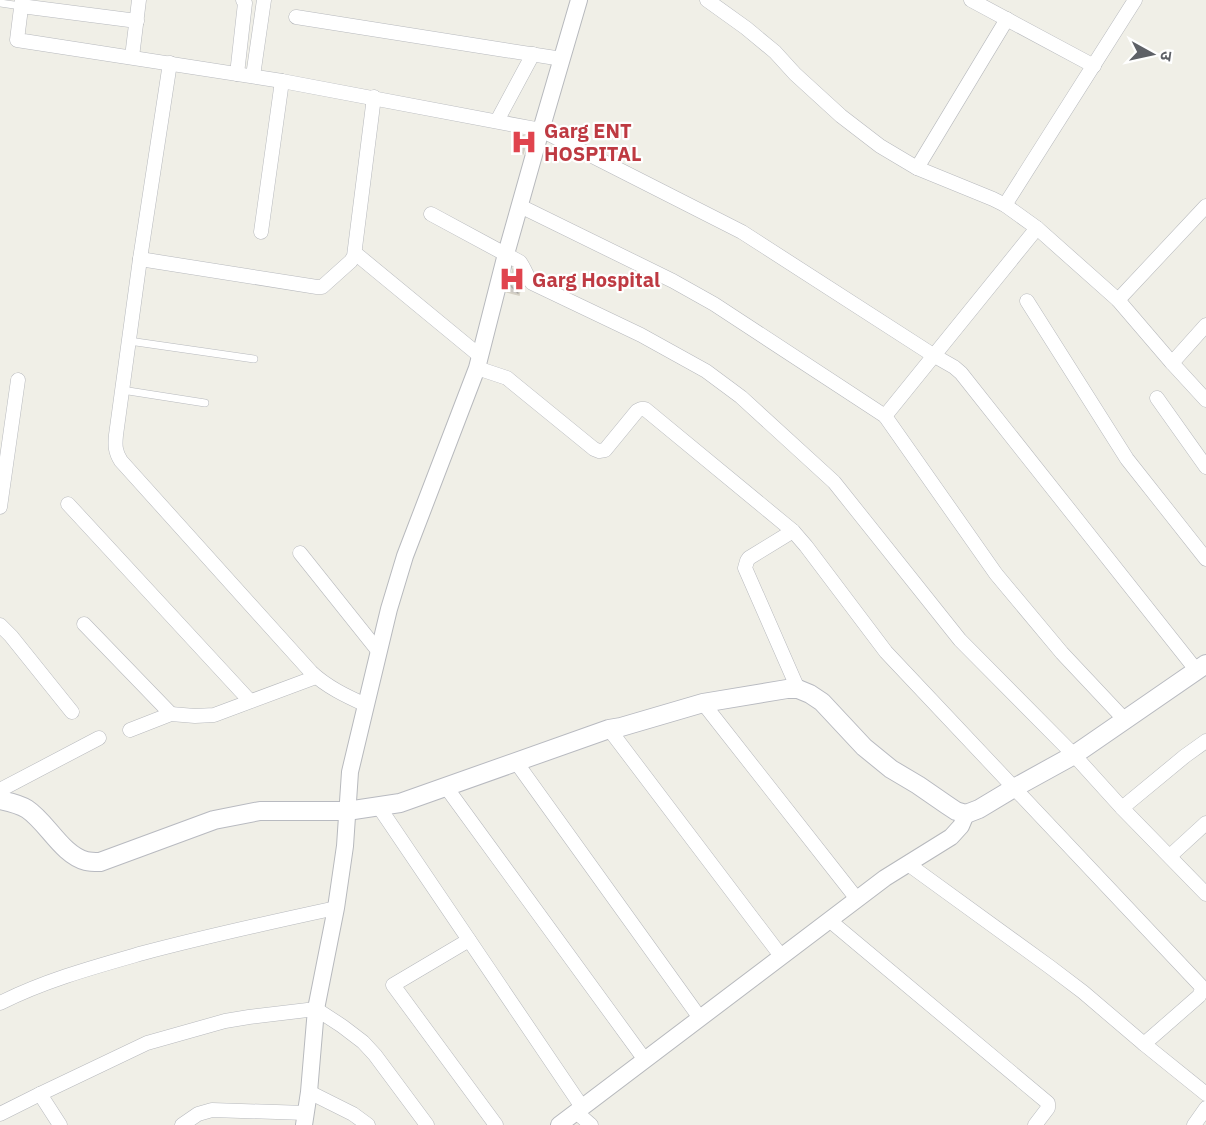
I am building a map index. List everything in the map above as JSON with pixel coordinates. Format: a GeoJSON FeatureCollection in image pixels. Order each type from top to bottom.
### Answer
{"type":"FeatureCollection","features":[{"type":"Feature","properties":{"kind":"main road"},"geometry":{"type":"LineString","coordinates":[[0,800],[26,808],[34,814],[77,858],[87,862],[100,862],[214,820],[234,815],[260,811],[347,812],[400,803],[609,729],[703,702],[798,689],[822,702],[864,747],[891,769],[947,805],[966,814],[979,809],[1074,755],[1202,668]]}},
{"type":"Feature","properties":{"kind":"street"},"geometry":{"type":"LineString","coordinates":[[132,57],[139,0]]}},
{"type":"Feature","properties":{"kind":"street"},"geometry":{"type":"LineString","coordinates":[[237,74],[245,3],[243,0]]}},
{"type":"Feature","properties":{"kind":"street"},"geometry":{"type":"LineString","coordinates":[[253,76],[264,0]]}},
{"type":"Feature","properties":{"kind":"street"},"geometry":{"type":"LineString","coordinates":[[182,1125],[198,1114],[212,1110],[305,1119],[316,1009],[336,908],[345,846],[350,772],[366,705],[396,583],[478,362],[506,254],[579,0]]}},
{"type":"Feature","properties":{"kind":"street"},"geometry":{"type":"LineString","coordinates":[[707,0],[775,52],[795,74],[841,116],[880,146],[917,168],[1005,205],[1037,228],[1118,300],[1206,400]]}},
{"type":"Feature","properties":{"kind":"street"},"geometry":{"type":"LineString","coordinates":[[971,0],[1094,66]]}},
{"type":"Feature","properties":{"kind":"street"},"geometry":{"type":"LineString","coordinates":[[1005,205],[1135,0]]}},
{"type":"Feature","properties":{"kind":"street"},"geometry":{"type":"LineString","coordinates":[[136,21],[22,3],[17,40],[253,76],[541,130],[742,232],[933,355],[954,366],[1202,668]]}},
{"type":"Feature","properties":{"kind":"street"},"geometry":{"type":"LineString","coordinates":[[296,17],[562,58]]}},
{"type":"Feature","properties":{"kind":"street"},"geometry":{"type":"LineString","coordinates":[[917,168],[1007,19]]}},
{"type":"Feature","properties":{"kind":"street"},"geometry":{"type":"LineString","coordinates":[[497,121],[533,54]]}},
{"type":"Feature","properties":{"kind":"street"},"geometry":{"type":"LineString","coordinates":[[170,63],[122,390],[115,446],[117,454],[316,677],[334,690],[366,705]]}},
{"type":"Feature","properties":{"kind":"street"},"geometry":{"type":"LineString","coordinates":[[261,232],[282,81]]}},
{"type":"Feature","properties":{"kind":"street"},"geometry":{"type":"LineString","coordinates":[[140,259],[319,288],[324,285],[351,261],[355,253],[374,97]]}},
{"type":"Feature","properties":{"kind":"street"},"geometry":{"type":"LineString","coordinates":[[520,206],[673,281],[714,304],[885,416],[996,574],[1062,653],[1125,720]]}},
{"type":"Feature","properties":{"kind":"street"},"geometry":{"type":"LineString","coordinates":[[1118,300],[1206,206]]}},
{"type":"Feature","properties":{"kind":"street"},"geometry":{"type":"LineString","coordinates":[[431,214],[520,262],[532,284],[641,335],[706,371],[741,397],[834,482],[960,640],[1074,755],[1206,894]]}},
{"type":"Feature","properties":{"kind":"street"},"geometry":{"type":"LineString","coordinates":[[885,416],[1037,228]]}},
{"type":"Feature","properties":{"kind":"street"},"geometry":{"type":"LineString","coordinates":[[355,253],[478,362],[507,378],[594,449],[599,452],[605,450],[637,411],[645,409],[793,531],[886,652],[1200,984],[1202,990],[1199,996],[1143,1044]]}},
{"type":"Feature","properties":{"kind":"street"},"geometry":{"type":"LineString","coordinates":[[1027,301],[1127,459],[1206,559]]}},
{"type":"Feature","properties":{"kind":"street"},"geometry":{"type":"LineString","coordinates":[[1172,363],[1206,325]]}},
{"type":"Feature","properties":{"kind":"street"},"geometry":{"type":"LineString","coordinates":[[0,507],[18,380]]}},
{"type":"Feature","properties":{"kind":"street"},"geometry":{"type":"LineString","coordinates":[[1156,398],[1206,467]]}},
{"type":"Feature","properties":{"kind":"street"},"geometry":{"type":"LineString","coordinates":[[68,504],[250,701]]}},
{"type":"Feature","properties":{"kind":"street"},"geometry":{"type":"LineString","coordinates":[[793,531],[749,558],[745,568],[798,689]]}},
{"type":"Feature","properties":{"kind":"street"},"geometry":{"type":"LineString","coordinates":[[300,553],[379,652]]}},
{"type":"Feature","properties":{"kind":"street"},"geometry":{"type":"LineString","coordinates":[[84,624],[171,714]]}},
{"type":"Feature","properties":{"kind":"street"},"geometry":{"type":"LineString","coordinates":[[0,625],[72,712]]}},
{"type":"Feature","properties":{"kind":"street"},"geometry":{"type":"LineString","coordinates":[[130,730],[171,714],[214,715],[316,677]]}},
{"type":"Feature","properties":{"kind":"street"},"geometry":{"type":"LineString","coordinates":[[703,702],[857,899]]}},
{"type":"Feature","properties":{"kind":"street"},"geometry":{"type":"LineString","coordinates":[[609,729],[781,956]]}},
{"type":"Feature","properties":{"kind":"street"},"geometry":{"type":"LineString","coordinates":[[0,790],[99,738]]}},
{"type":"Feature","properties":{"kind":"street"},"geometry":{"type":"LineString","coordinates":[[1122,808],[1206,741]]}},
{"type":"Feature","properties":{"kind":"street"},"geometry":{"type":"LineString","coordinates":[[516,762],[700,1018]]}},
{"type":"Feature","properties":{"kind":"street"},"geometry":{"type":"LineString","coordinates":[[446,787],[645,1060]]}},
{"type":"Feature","properties":{"kind":"street"},"geometry":{"type":"LineString","coordinates":[[378,807],[591,1125]]}},
{"type":"Feature","properties":{"kind":"street"},"geometry":{"type":"LineString","coordinates":[[559,1125],[885,878],[951,837],[961,826],[966,814]]}},
{"type":"Feature","properties":{"kind":"street"},"geometry":{"type":"LineString","coordinates":[[1170,856],[1206,823]]}},
{"type":"Feature","properties":{"kind":"street"},"geometry":{"type":"LineString","coordinates":[[908,864],[1083,992],[1206,1094]]}},
{"type":"Feature","properties":{"kind":"street"},"geometry":{"type":"LineString","coordinates":[[0,1003],[49,981],[89,968],[213,935],[336,908]]}},
{"type":"Feature","properties":{"kind":"street"},"geometry":{"type":"LineString","coordinates":[[829,920],[1048,1103],[1048,1108],[1035,1125]]}},
{"type":"Feature","properties":{"kind":"street"},"geometry":{"type":"LineString","coordinates":[[469,940],[393,985],[496,1125]]}},
{"type":"Feature","properties":{"kind":"street"},"geometry":{"type":"LineString","coordinates":[[0,1114],[147,1043],[174,1034],[237,1019],[316,1009],[363,1042],[427,1125]]}},
{"type":"Feature","properties":{"kind":"street"},"geometry":{"type":"LineString","coordinates":[[309,1092],[353,1114],[368,1125]]}},
{"type":"Feature","properties":{"kind":"street"},"geometry":{"type":"LineString","coordinates":[[40,1094],[60,1125]]}},
{"type":"Feature","properties":{"kind":"street"},"geometry":{"type":"LineString","coordinates":[[1194,1125],[1206,1108]]}},
{"type":"Feature","properties":{"kind":"lane"},"geometry":{"type":"LineString","coordinates":[[0,3],[22,3]]}},
{"type":"Feature","properties":{"kind":"lane"},"geometry":{"type":"LineString","coordinates":[[129,341],[254,359]]}},
{"type":"Feature","properties":{"kind":"lane"},"geometry":{"type":"LineString","coordinates":[[122,390],[205,403]]}},
{"type":"Feature","properties":{"kind":"building"},"geometry":{"type":"Polygon","coordinates":[[[520,135],[528,137],[523,154],[516,153],[520,135]]]}},
{"type":"Feature","properties":{"kind":"building"},"geometry":{"type":"Polygon","coordinates":[[[513,269],[521,284],[519,295],[507,292],[513,269]]]}},
{"type":"Feature","properties":{"kind":"place","name":"Garg ENT HOSPITAL"},"geometry":{"type":"Point","coordinates":[524,142]}},
{"type":"Feature","properties":{"kind":"place","name":"Garg Hospital"},"geometry":{"type":"Point","coordinates":[512,279]}}]}
